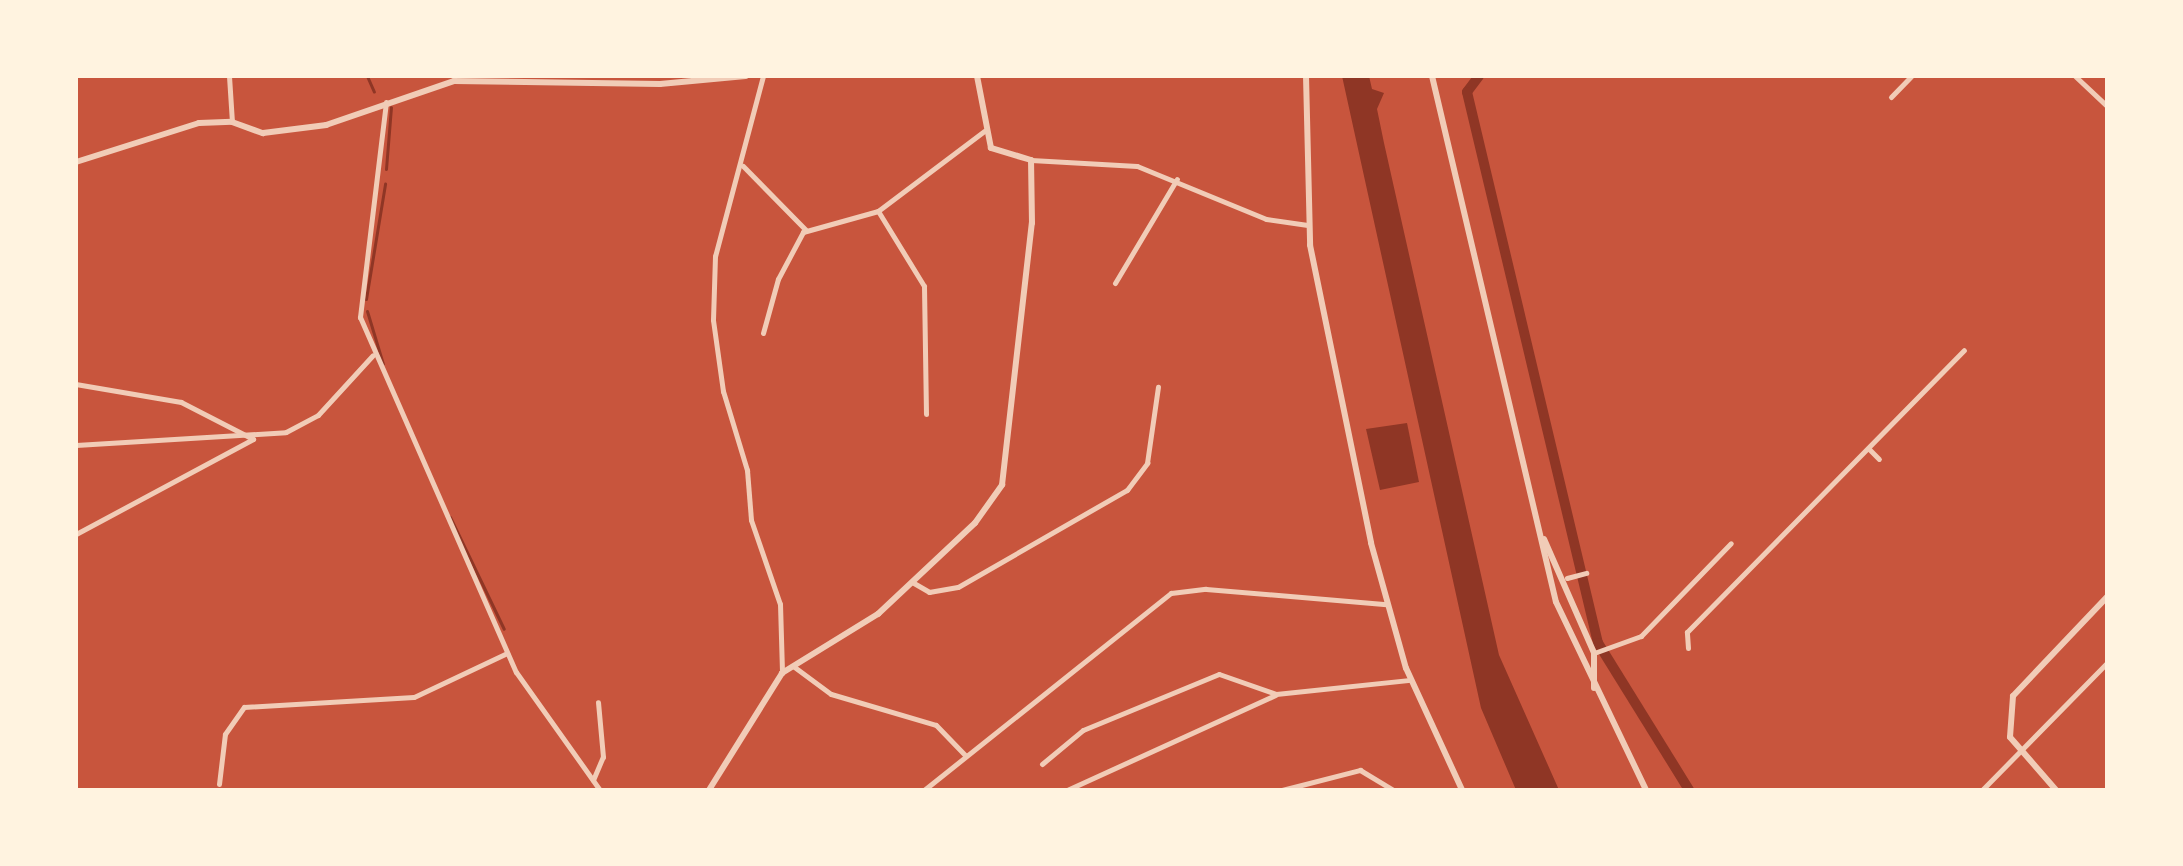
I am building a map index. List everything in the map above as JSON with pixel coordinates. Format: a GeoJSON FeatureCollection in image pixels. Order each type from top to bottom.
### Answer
{"type":"FeatureCollection","features":[{"type":"Feature","properties":{"kind":"street"},"geometry":{"type":"LineString","coordinates":[[229,76],[232,122]]}},
{"type":"Feature","properties":{"kind":"street"},"geometry":{"type":"LineString","coordinates":[[76,162],[178,127],[232,122],[263,133],[326,125],[386,101],[454,81],[746,76]]}},
{"type":"Feature","properties":{"kind":"street"},"geometry":{"type":"LineString","coordinates":[[763,76],[743,166],[715,256],[713,320],[723,391],[747,470],[751,520],[780,604],[782,673]]}},
{"type":"Feature","properties":{"kind":"street"},"geometry":{"type":"LineString","coordinates":[[977,76],[984,131],[991,148],[1031,160],[1137,166],[1177,179],[1266,219],[1308,225]]}},
{"type":"Feature","properties":{"kind":"street"},"geometry":{"type":"LineString","coordinates":[[1306,76],[1308,225],[1386,604],[1410,680],[1462,790]]}},
{"type":"Feature","properties":{"kind":"street"},"geometry":{"type":"LineString","coordinates":[[1432,76],[1556,602],[1594,692],[1646,790]]}},
{"type":"Feature","properties":{"kind":"street"},"geometry":{"type":"LineString","coordinates":[[1891,97],[1911,76]]}},
{"type":"Feature","properties":{"kind":"street"},"geometry":{"type":"LineString","coordinates":[[2075,76],[2107,106]]}},
{"type":"Feature","properties":{"kind":"street"},"geometry":{"type":"LineString","coordinates":[[386,101],[359,297],[373,355],[507,653],[539,711],[600,790]]}},
{"type":"Feature","properties":{"kind":"street"},"geometry":{"type":"LineString","coordinates":[[763,333],[778,279],[806,230],[878,211],[984,131]]}},
{"type":"Feature","properties":{"kind":"street"},"geometry":{"type":"LineString","coordinates":[[709,790],[782,673],[878,614],[984,514],[1002,485],[1032,223],[1031,160]]}},
{"type":"Feature","properties":{"kind":"street"},"geometry":{"type":"LineString","coordinates":[[743,166],[806,230]]}},
{"type":"Feature","properties":{"kind":"street"},"geometry":{"type":"LineString","coordinates":[[1115,283],[1177,179]]}},
{"type":"Feature","properties":{"kind":"street"},"geometry":{"type":"LineString","coordinates":[[878,211],[924,286],[926,414]]}},
{"type":"Feature","properties":{"kind":"street"},"geometry":{"type":"LineString","coordinates":[[1688,648],[1687,632],[1964,350]]}},
{"type":"Feature","properties":{"kind":"street"},"geometry":{"type":"LineString","coordinates":[[76,534],[253,439],[318,415],[373,355]]}},
{"type":"Feature","properties":{"kind":"street"},"geometry":{"type":"LineString","coordinates":[[76,384],[181,402],[253,439]]}},
{"type":"Feature","properties":{"kind":"street"},"geometry":{"type":"LineString","coordinates":[[912,582],[929,592],[958,587],[1127,490],[1147,463],[1158,387]]}},
{"type":"Feature","properties":{"kind":"street"},"geometry":{"type":"LineString","coordinates":[[76,445],[253,439]]}},
{"type":"Feature","properties":{"kind":"street"},"geometry":{"type":"LineString","coordinates":[[1869,449],[1879,459]]}},
{"type":"Feature","properties":{"kind":"street"},"geometry":{"type":"LineString","coordinates":[[1539,530],[1570,577],[1596,652],[1594,692]]}},
{"type":"Feature","properties":{"kind":"street"},"geometry":{"type":"LineString","coordinates":[[1596,652],[1641,636],[1731,543]]}},
{"type":"Feature","properties":{"kind":"street"},"geometry":{"type":"LineString","coordinates":[[1570,577],[1586,573]]}},
{"type":"Feature","properties":{"kind":"street"},"geometry":{"type":"LineString","coordinates":[[924,790],[1171,593],[1206,589],[1386,604]]}},
{"type":"Feature","properties":{"kind":"street"},"geometry":{"type":"LineString","coordinates":[[2056,790],[2020,755],[2010,737],[2013,696],[2107,597]]}},
{"type":"Feature","properties":{"kind":"street"},"geometry":{"type":"LineString","coordinates":[[219,784],[225,734],[244,707],[414,697],[507,653]]}},
{"type":"Feature","properties":{"kind":"street"},"geometry":{"type":"LineString","coordinates":[[1982,790],[2020,755],[2107,663]]}},
{"type":"Feature","properties":{"kind":"street"},"geometry":{"type":"LineString","coordinates":[[793,666],[831,694],[936,725],[965,755]]}},
{"type":"Feature","properties":{"kind":"street"},"geometry":{"type":"LineString","coordinates":[[1042,764],[1083,730],[1219,674],[1276,694]]}},
{"type":"Feature","properties":{"kind":"street"},"geometry":{"type":"LineString","coordinates":[[1067,790],[1276,694],[1410,680]]}},
{"type":"Feature","properties":{"kind":"street"},"geometry":{"type":"LineString","coordinates":[[593,780],[603,757],[598,702]]}},
{"type":"Feature","properties":{"kind":"street"},"geometry":{"type":"LineString","coordinates":[[1282,790],[1360,770],[1393,790]]}},
{"type":"Feature","properties":{"kind":"shaded area"},"geometry":{"type":"Polygon","coordinates":[[[1342,76],[1369,76],[1372,89],[1384,93],[1377,109],[1499,655],[1559,790],[1516,790],[1481,708],[1342,76]]]}},
{"type":"Feature","properties":{"kind":"shaded area"},"geometry":{"type":"Polygon","coordinates":[[[1407,423],[1419,482],[1380,490],[1366,429],[1407,423]]]}},
{"type":"Feature","properties":{"kind":"waterway"},"geometry":{"type":"LineString","coordinates":[[367,76],[374,92]]}},
{"type":"Feature","properties":{"kind":"waterway"},"geometry":{"type":"LineString","coordinates":[[1479,76],[1467,92],[1598,643],[1689,790]]}},
{"type":"Feature","properties":{"kind":"waterway"},"geometry":{"type":"LineString","coordinates":[[386,169],[391,107]]}},
{"type":"Feature","properties":{"kind":"waterway"},"geometry":{"type":"LineString","coordinates":[[366,299],[385,184]]}},
{"type":"Feature","properties":{"kind":"waterway"},"geometry":{"type":"LineString","coordinates":[[367,311],[383,364]]}},
{"type":"Feature","properties":{"kind":"waterway"},"geometry":{"type":"LineString","coordinates":[[450,517],[504,629]]}}]}
